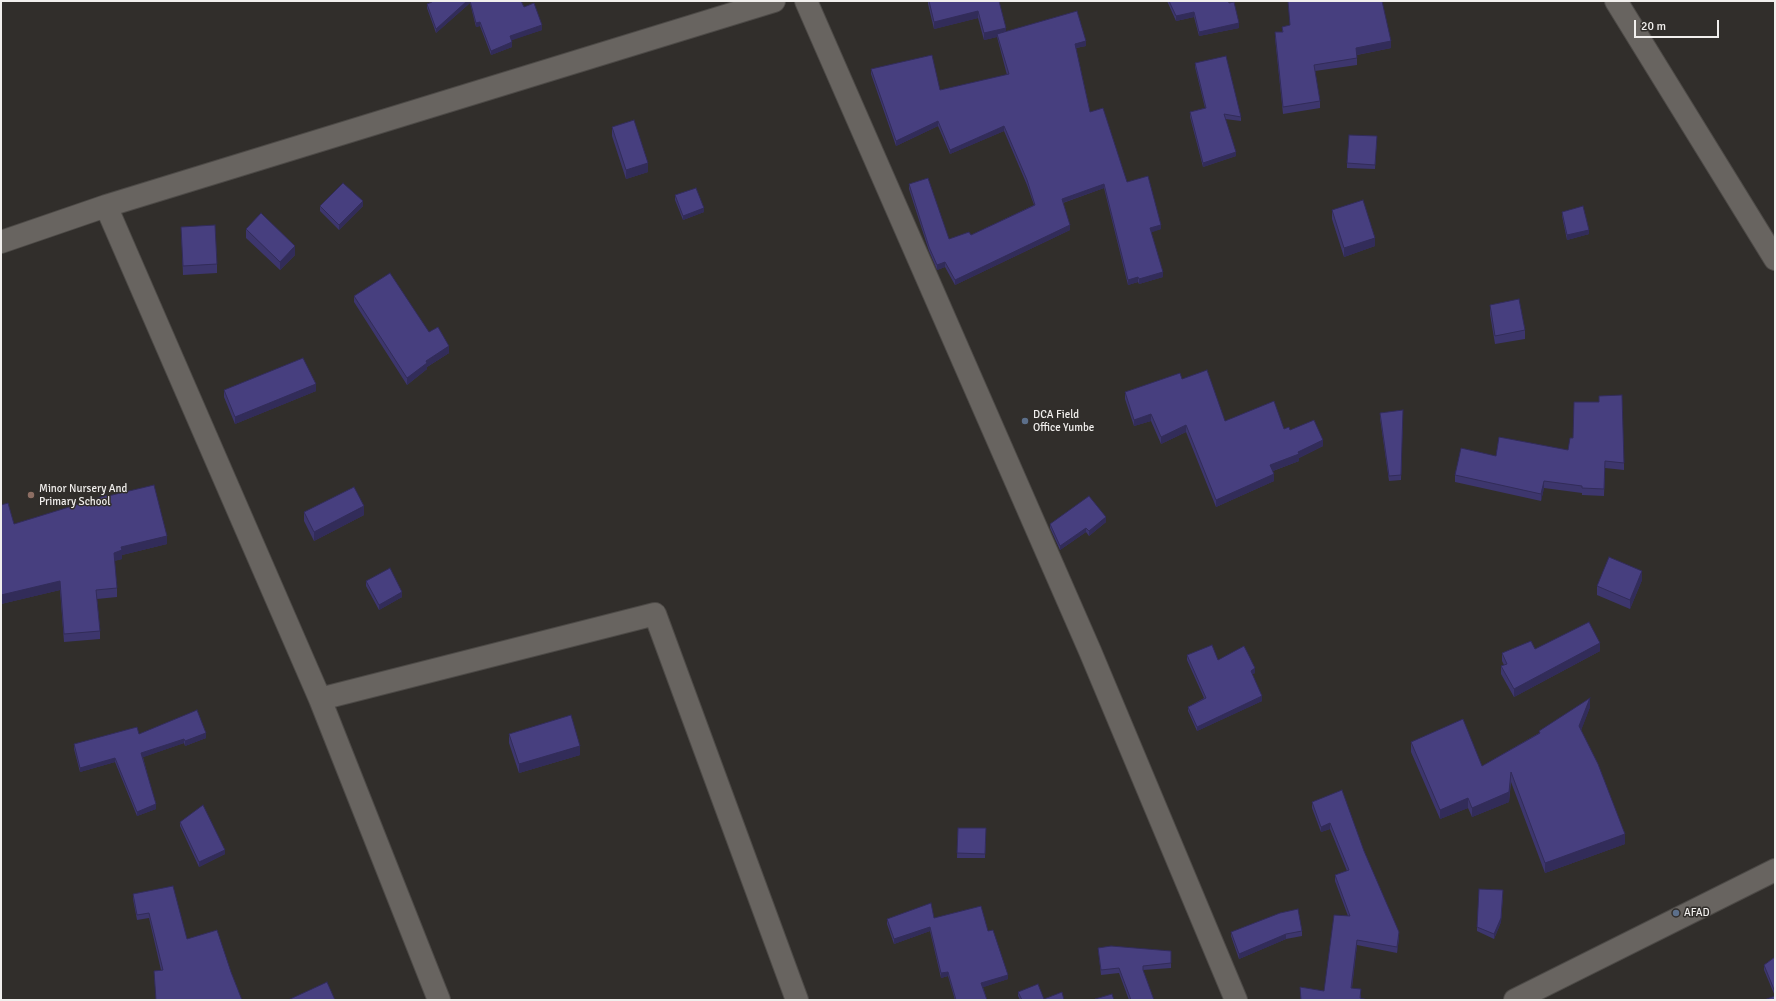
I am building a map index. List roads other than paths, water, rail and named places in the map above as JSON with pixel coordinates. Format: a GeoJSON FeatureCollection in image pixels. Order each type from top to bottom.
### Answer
{"type":"FeatureCollection","features":[{"type":"Feature","properties":{"kind":"street"},"geometry":{"type":"LineString","coordinates":[[1,242],[106,206],[774,1]]}},
{"type":"Feature","properties":{"kind":"street"},"geometry":{"type":"LineString","coordinates":[[806,1],[1090,651],[1236,1000]]}},
{"type":"Feature","properties":{"kind":"street"},"geometry":{"type":"LineString","coordinates":[[1616,1],[1775,259]]}},
{"type":"Feature","properties":{"kind":"street"},"geometry":{"type":"LineString","coordinates":[[106,206],[320,699],[439,1000]]}},
{"type":"Feature","properties":{"kind":"street"},"geometry":{"type":"LineString","coordinates":[[320,699],[655,614],[797,1000]]}},
{"type":"Feature","properties":{"kind":"street"},"geometry":{"type":"LineString","coordinates":[[1515,1000],[1775,870]]}},
{"type":"Feature","properties":{"kind":"place","name":"DCA Field Office Yumbe"},"geometry":{"type":"Point","coordinates":[1025,421]}},
{"type":"Feature","properties":{"kind":"place","name":"Minor Nursery And Primary School"},"geometry":{"type":"Point","coordinates":[31,495]}},
{"type":"Feature","properties":{"kind":"place","name":"AFAD"},"geometry":{"type":"Point","coordinates":[1676,913]}}]}
